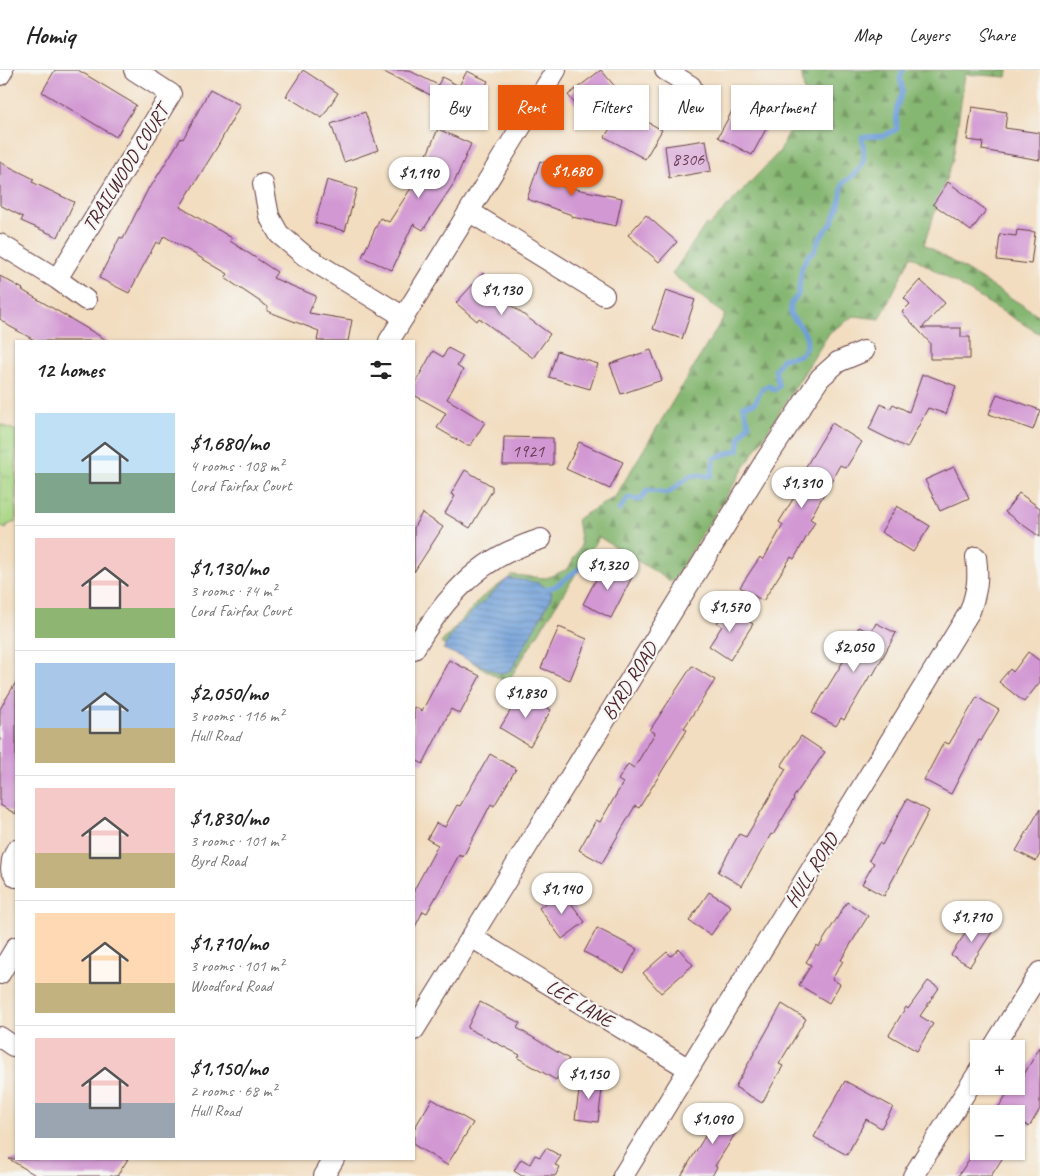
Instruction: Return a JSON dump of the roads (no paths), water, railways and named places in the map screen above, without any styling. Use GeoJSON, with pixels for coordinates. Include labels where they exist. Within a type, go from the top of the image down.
{"type":"FeatureCollection","features":[{"type":"Feature","properties":{"kind":"street"},"geometry":{"type":"LineString","coordinates":[[0,75],[3,70]]}},
{"type":"Feature","properties":{"kind":"street","name":"TRAILWOOD COURT"},"geometry":{"type":"LineString","coordinates":[[57,279],[171,94],[134,70]]}},
{"type":"Feature","properties":{"kind":"street"},"geometry":{"type":"LineString","coordinates":[[390,340],[556,70]]}},
{"type":"Feature","properties":{"kind":"street"},"geometry":{"type":"LineString","coordinates":[[665,70],[688,85]]}},
{"type":"Feature","properties":{"kind":"street"},"geometry":{"type":"LineString","coordinates":[[263,184],[269,216],[279,234],[305,256],[404,317]]}},
{"type":"Feature","properties":{"kind":"street"},"geometry":{"type":"LineString","coordinates":[[470,212],[604,296]]}},
{"type":"Feature","properties":{"kind":"street"},"geometry":{"type":"LineString","coordinates":[[0,244],[57,279],[86,300]]}},
{"type":"Feature","properties":{"kind":"street","name":"BYRD ROAD"},"geometry":{"type":"LineString","coordinates":[[415,1028],[765,461],[820,378],[838,362],[864,351]]}},
{"type":"Feature","properties":{"kind":"street"},"geometry":{"type":"LineString","coordinates":[[415,647],[443,605],[466,581],[513,549],[541,540]]}},
{"type":"Feature","properties":{"kind":"street","name":"HULL ROAD"},"geometry":{"type":"LineString","coordinates":[[623,1176],[970,611],[976,593],[978,574],[976,557]]}},
{"type":"Feature","properties":{"kind":"street"},"geometry":{"type":"LineString","coordinates":[[15,852],[11,869],[15,875]]}},
{"type":"Feature","properties":{"kind":"street","name":"LEE LANE"},"geometry":{"type":"LineString","coordinates":[[471,937],[688,1069]]}},
{"type":"Feature","properties":{"kind":"street"},"geometry":{"type":"LineString","coordinates":[[0,974],[10,949]]}},
{"type":"Feature","properties":{"kind":"street"},"geometry":{"type":"LineString","coordinates":[[998,1040],[1040,972]]}},
{"type":"Feature","properties":{"kind":"street"},"geometry":{"type":"LineString","coordinates":[[913,1176],[970,1085]]}},
{"type":"Feature","properties":{"kind":"street"},"geometry":{"type":"LineString","coordinates":[[324,1176],[333,1160]]}},
{"type":"Feature","properties":{"kind":"water"},"geometry":{"type":"Polygon","coordinates":[[[508,578],[539,583],[552,592],[550,600],[511,670],[499,673],[443,649],[456,628],[508,578]]]}},
{"type":"Feature","properties":{"kind":"waterway"},"geometry":{"type":"LineString","coordinates":[[619,510],[628,498],[640,500],[647,490],[668,493],[691,475],[711,476],[714,458],[738,450],[740,437],[749,424],[743,406],[755,403],[762,389],[769,385],[774,390],[779,386],[775,370],[782,359],[801,355],[805,349],[807,343],[805,333],[790,314],[791,303],[798,295],[802,267],[808,256],[815,250],[819,239],[832,223],[839,206],[843,183],[860,169],[864,159],[862,137],[883,136],[897,129],[896,110],[903,90],[900,79],[903,70]]}},
{"type":"Feature","properties":{"kind":"waterway"},"geometry":{"type":"LineString","coordinates":[[543,590],[556,586],[598,554]]}}]}
